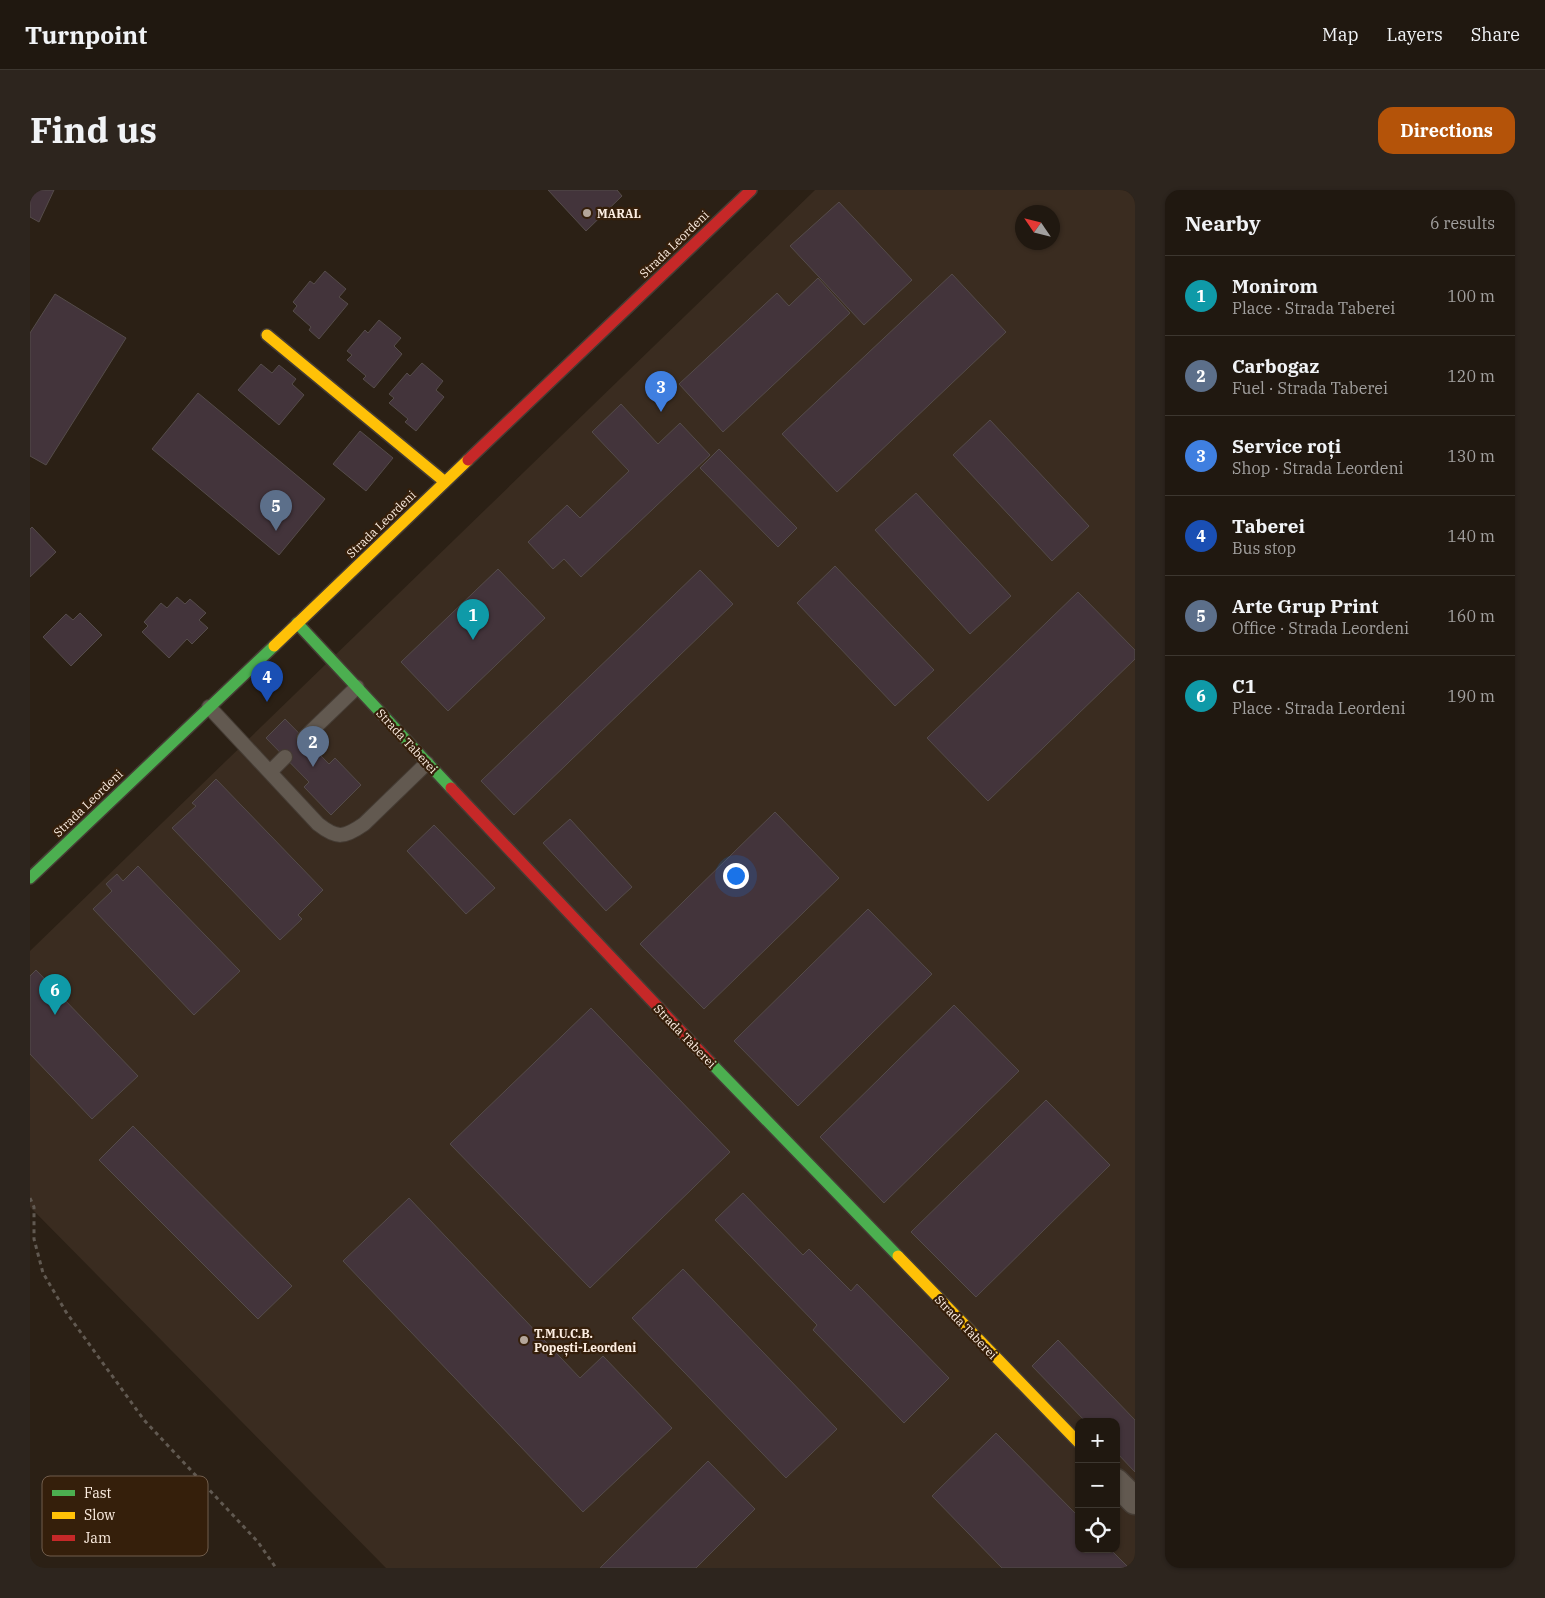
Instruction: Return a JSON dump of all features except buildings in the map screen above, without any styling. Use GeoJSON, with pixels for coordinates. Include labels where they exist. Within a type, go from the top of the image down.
{"type":"FeatureCollection","features":[{"type":"Feature","properties":{"kind":"street","name":"Strada Leordeni"},"geometry":{"type":"LineString","coordinates":[[30,878],[751,190]]}},
{"type":"Feature","properties":{"kind":"street"},"geometry":{"type":"LineString","coordinates":[[267,335],[445,482]]}},
{"type":"Feature","properties":{"kind":"street","name":"Strada Taberei"},"geometry":{"type":"LineString","coordinates":[[297,623],[697,1049],[1075,1439]]}},
{"type":"Feature","properties":{"kind":"street"},"geometry":{"type":"LineString","coordinates":[[1120,1486],[1135,1501]]}},
{"type":"Feature","properties":{"kind":"lane"},"geometry":{"type":"LineString","coordinates":[[304,738],[357,687]]}},
{"type":"Feature","properties":{"kind":"lane"},"geometry":{"type":"LineString","coordinates":[[209,707],[318,824],[329,833],[338,836],[352,832],[364,824],[427,763]]}},
{"type":"Feature","properties":{"kind":"lane"},"geometry":{"type":"LineString","coordinates":[[270,772],[285,757]]}},
{"type":"Feature","properties":{"kind":"path"},"geometry":{"type":"LineString","coordinates":[[30,1198],[34,1207],[34,1239],[43,1273],[66,1312],[144,1420],[196,1476]]}},
{"type":"Feature","properties":{"kind":"path"},"geometry":{"type":"LineString","coordinates":[[208,1488],[258,1542],[276,1568]]}},
{"type":"Feature","properties":{"kind":"shaded area"},"geometry":{"type":"Polygon","coordinates":[[[815,190],[1135,190],[1135,1568],[386,1568],[30,1207],[30,951],[815,190]]]}},
{"type":"Feature","properties":{"kind":"traffic: fast"},"geometry":{"type":"LineString","coordinates":[[297,623],[451,788]]}},
{"type":"Feature","properties":{"kind":"traffic: fast"},"geometry":{"type":"LineString","coordinates":[[30,878],[274,646]]}},
{"type":"Feature","properties":{"kind":"traffic: fast"},"geometry":{"type":"LineString","coordinates":[[710,1062],[898,1256]]}},
{"type":"Feature","properties":{"kind":"traffic: slow"},"geometry":{"type":"LineString","coordinates":[[267,335],[445,482]]}},
{"type":"Feature","properties":{"kind":"traffic: slow"},"geometry":{"type":"LineString","coordinates":[[274,646],[468,460]]}},
{"type":"Feature","properties":{"kind":"traffic: slow"},"geometry":{"type":"LineString","coordinates":[[898,1256],[1075,1439]]}},
{"type":"Feature","properties":{"kind":"traffic: jam"},"geometry":{"type":"LineString","coordinates":[[468,460],[751,190]]}},
{"type":"Feature","properties":{"kind":"traffic: jam"},"geometry":{"type":"LineString","coordinates":[[451,788],[710,1062]]}},
{"type":"Feature","properties":{"kind":"place","name":"MARAL"},"geometry":{"type":"Point","coordinates":[587,213]}},
{"type":"Feature","properties":{"kind":"place","name":"Service roți"},"geometry":{"type":"Point","coordinates":[661,412]}},
{"type":"Feature","properties":{"kind":"place","name":"Arte Grup Print"},"geometry":{"type":"Point","coordinates":[276,531]}},
{"type":"Feature","properties":{"kind":"place","name":"Monirom"},"geometry":{"type":"Point","coordinates":[473,640]}},
{"type":"Feature","properties":{"kind":"place","name":"Taberei"},"geometry":{"type":"Point","coordinates":[267,702]}},
{"type":"Feature","properties":{"kind":"place","name":"Carbogaz"},"geometry":{"type":"Point","coordinates":[313,767]}},
{"type":"Feature","properties":{"kind":"place","name":"C1"},"geometry":{"type":"Point","coordinates":[55,1015]}},
{"type":"Feature","properties":{"kind":"place","name":"T.M.U.C.B. Popești-Leordeni"},"geometry":{"type":"Point","coordinates":[524,1340]}}]}
